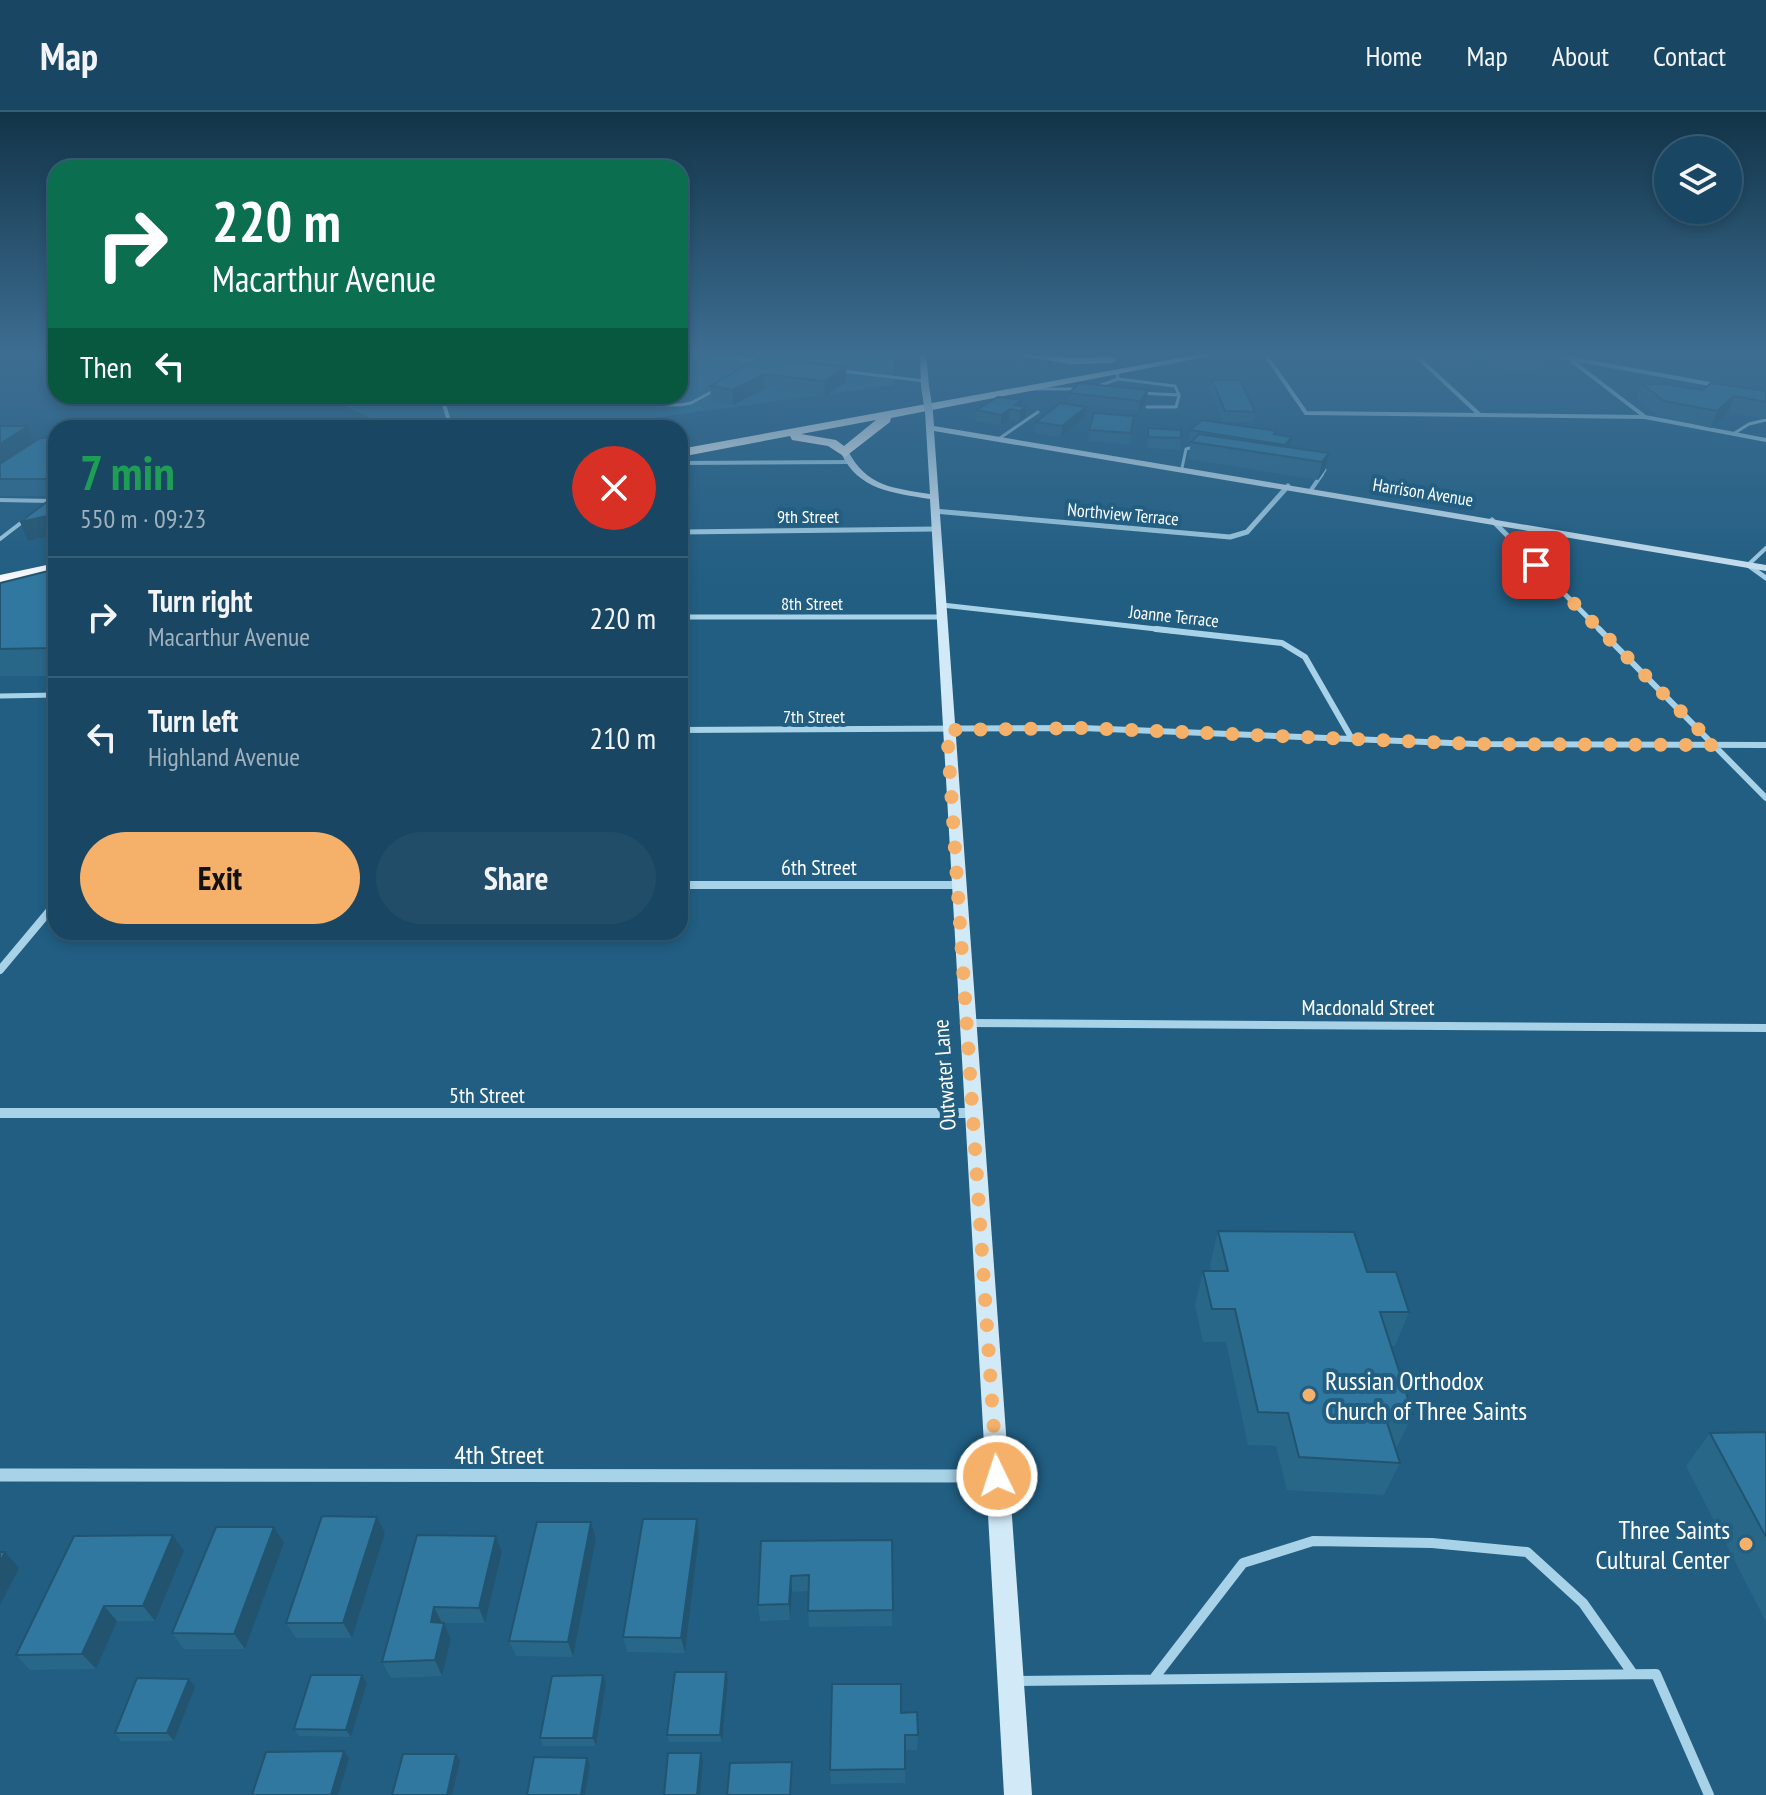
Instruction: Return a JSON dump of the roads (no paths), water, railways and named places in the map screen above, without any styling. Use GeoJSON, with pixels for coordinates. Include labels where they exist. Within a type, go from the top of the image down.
{"type":"FeatureCollection","features":[{"type":"Feature","properties":{"kind":"highway"},"geometry":{"type":"LineString","coordinates":[[688,442],[746,432]]}},
{"type":"Feature","properties":{"kind":"highway"},"geometry":{"type":"LineString","coordinates":[[688,456],[730,443],[791,432]]}},
{"type":"Feature","properties":{"kind":"highway"},"geometry":{"type":"LineString","coordinates":[[730,443],[777,437],[809,438],[832,443],[847,457],[866,432]]}},
{"type":"Feature","properties":{"kind":"highway"},"geometry":{"type":"LineString","coordinates":[[0,580],[48,570]]}},
{"type":"Feature","properties":{"kind":"highway"},"geometry":{"type":"LineString","coordinates":[[0,592],[48,581]]}},
{"type":"Feature","properties":{"kind":"street","name":"Outwater Lane"},"geometry":{"type":"LineString","coordinates":[[931,432],[947,730],[969,1023],[1018,1795]]}},
{"type":"Feature","properties":{"kind":"street","name":"Harrison Avenue"},"geometry":{"type":"LineString","coordinates":[[955,432],[1766,568]]}},
{"type":"Feature","properties":{"kind":"street"},"geometry":{"type":"LineString","coordinates":[[1720,432],[1766,440]]}},
{"type":"Feature","properties":{"kind":"street"},"geometry":{"type":"LineString","coordinates":[[688,458],[847,457],[861,479],[933,497]]}},
{"type":"Feature","properties":{"kind":"street","name":"Northview Terrace"},"geometry":{"type":"LineString","coordinates":[[934,511],[1230,537],[1247,532],[1288,486]]}},
{"type":"Feature","properties":{"kind":"street"},"geometry":{"type":"LineString","coordinates":[[1492,520],[1766,798]]}},
{"type":"Feature","properties":{"kind":"street","name":"9th Street"},"geometry":{"type":"LineString","coordinates":[[688,532],[935,529]]}},
{"type":"Feature","properties":{"kind":"street"},"geometry":{"type":"LineString","coordinates":[[1748,565],[1766,578]]}},
{"type":"Feature","properties":{"kind":"street","name":"8th Street"},"geometry":{"type":"LineString","coordinates":[[688,617],[943,611]]}},
{"type":"Feature","properties":{"kind":"street","name":"Joanne Terrace"},"geometry":{"type":"LineString","coordinates":[[943,611],[1282,643],[1305,657],[1352,739]]}},
{"type":"Feature","properties":{"kind":"street","name":"7th Street"},"geometry":{"type":"LineString","coordinates":[[688,730],[1082,728],[1476,744],[1766,745]]}},
{"type":"Feature","properties":{"kind":"street","name":"6th Street"},"geometry":{"type":"LineString","coordinates":[[688,885],[957,885]]}},
{"type":"Feature","properties":{"kind":"street"},"geometry":{"type":"LineString","coordinates":[[0,970],[48,913]]}},
{"type":"Feature","properties":{"kind":"street","name":"Macdonald Street"},"geometry":{"type":"LineString","coordinates":[[969,1023],[1766,1028]]}},
{"type":"Feature","properties":{"kind":"street","name":"5th Street"},"geometry":{"type":"LineString","coordinates":[[0,1113],[974,1113]]}},
{"type":"Feature","properties":{"kind":"street","name":"4th Street"},"geometry":{"type":"LineString","coordinates":[[0,1475],[997,1476]]}},
{"type":"Feature","properties":{"kind":"lane"},"geometry":{"type":"LineString","coordinates":[[1000,438],[1009,432]]}},
{"type":"Feature","properties":{"kind":"lane"},"geometry":{"type":"LineString","coordinates":[[1733,434],[1737,432]]}},
{"type":"Feature","properties":{"kind":"lane"},"geometry":{"type":"LineString","coordinates":[[1182,468],[1186,449],[1197,446],[1210,448]]}},
{"type":"Feature","properties":{"kind":"lane"},"geometry":{"type":"LineString","coordinates":[[1311,490],[1325,470],[1323,466]]}},
{"type":"Feature","properties":{"kind":"lane"},"geometry":{"type":"LineString","coordinates":[[0,500],[48,500]]}},
{"type":"Feature","properties":{"kind":"lane"},"geometry":{"type":"LineString","coordinates":[[42,507],[48,503]]}},
{"type":"Feature","properties":{"kind":"lane"},"geometry":{"type":"LineString","coordinates":[[0,539],[32,515]]}},
{"type":"Feature","properties":{"kind":"lane"},"geometry":{"type":"LineString","coordinates":[[1748,565],[1758,552],[1766,548]]}},
{"type":"Feature","properties":{"kind":"lane"},"geometry":{"type":"LineString","coordinates":[[0,696],[48,695]]}},
{"type":"Feature","properties":{"kind":"lane"},"geometry":{"type":"LineString","coordinates":[[1155,1677],[1243,1563],[1313,1541],[1432,1543],[1527,1552],[1583,1603],[1633,1674]]}},
{"type":"Feature","properties":{"kind":"lane"},"geometry":{"type":"LineString","coordinates":[[1011,1681],[1155,1677],[1656,1674],[1709,1795]]}},
{"type":"Feature","properties":{"kind":"place","name":"Russian Orthodox Church of Three Saints"},"geometry":{"type":"Point","coordinates":[1309,1395]}},
{"type":"Feature","properties":{"kind":"place","name":"Three Saints Cultural Center"},"geometry":{"type":"Point","coordinates":[1746,1544]}}]}
